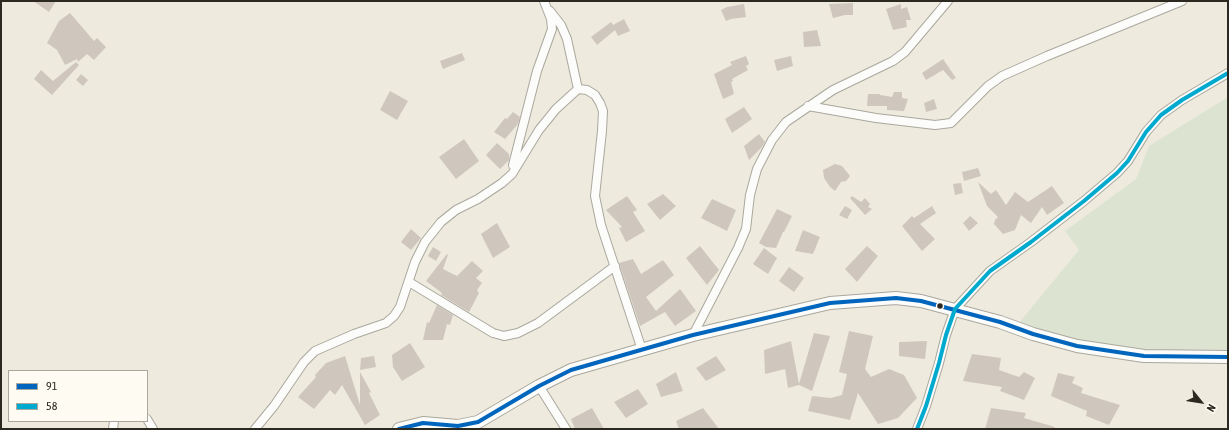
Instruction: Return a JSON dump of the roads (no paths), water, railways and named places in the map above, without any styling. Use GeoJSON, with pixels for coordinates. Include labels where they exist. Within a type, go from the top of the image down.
{"type":"FeatureCollection","features":[{"type":"Feature","properties":{"kind":"main road"},"geometry":{"type":"LineString","coordinates":[[399,429],[423,423],[458,426],[478,422],[539,386],[571,370],[693,335],[830,303],[896,298],[921,301],[954,309],[1077,346],[1144,356],[1228,357]]}},
{"type":"Feature","properties":{"kind":"street"},"geometry":{"type":"LineString","coordinates":[[693,335],[738,248],[746,229],[750,195],[760,163],[772,140],[786,122],[808,106],[833,90],[893,61],[905,52],[948,1]]}},
{"type":"Feature","properties":{"kind":"street"},"geometry":{"type":"LineString","coordinates":[[808,106],[876,118],[935,125],[951,123],[988,86],[1002,76],[1182,1]]}},
{"type":"Feature","properties":{"kind":"street"},"geometry":{"type":"LineString","coordinates":[[545,4],[561,26],[567,39],[578,89]]}},
{"type":"Feature","properties":{"kind":"street"},"geometry":{"type":"LineString","coordinates":[[512,174],[537,71],[552,29],[551,19],[545,4]]}},
{"type":"Feature","properties":{"kind":"street"},"geometry":{"type":"LineString","coordinates":[[917,429],[940,363],[946,335],[954,309],[990,271],[1031,242],[1117,173],[1128,161],[1146,132],[1161,115],[1182,100],[1228,73]]}},
{"type":"Feature","properties":{"kind":"street"},"geometry":{"type":"LineString","coordinates":[[255,429],[274,406],[304,362],[315,351],[354,334],[386,323],[394,316],[400,307],[415,262],[425,242],[441,222],[456,210],[478,199],[502,183],[512,174],[539,130],[551,114],[578,89],[587,90],[595,95],[603,111],[595,196],[601,225],[642,350]]}},
{"type":"Feature","properties":{"kind":"street"},"geometry":{"type":"LineString","coordinates":[[408,282],[493,333],[504,336],[518,333],[538,323],[615,266]]}},
{"type":"Feature","properties":{"kind":"street"},"geometry":{"type":"LineString","coordinates":[[539,386],[566,429]]}}]}
